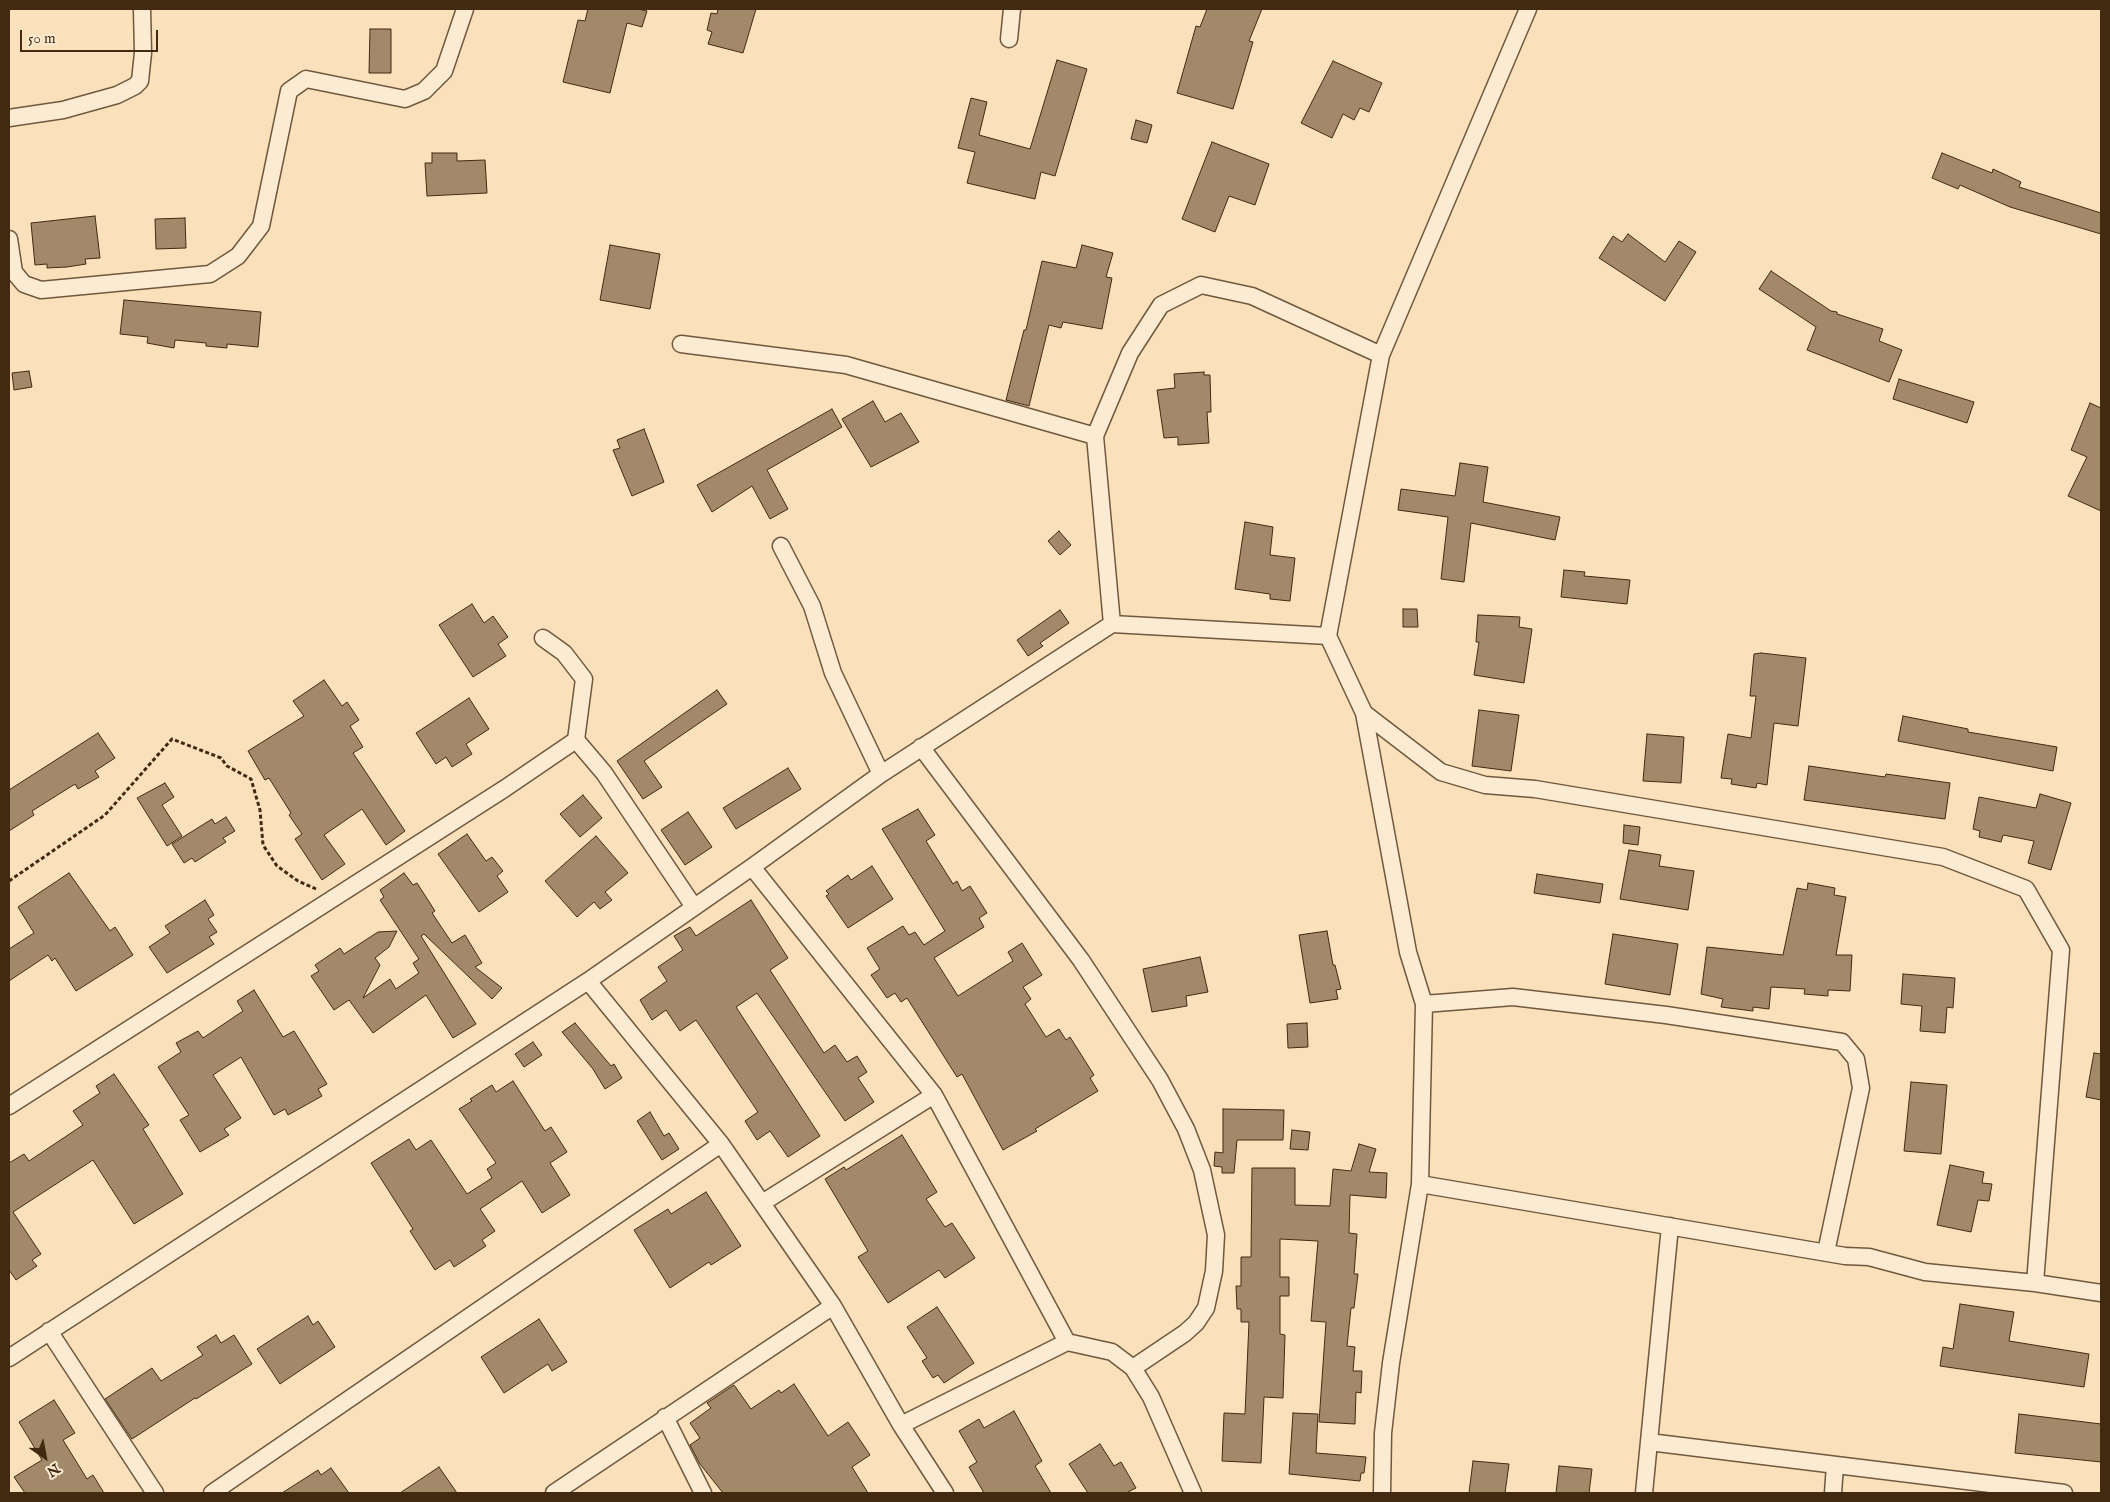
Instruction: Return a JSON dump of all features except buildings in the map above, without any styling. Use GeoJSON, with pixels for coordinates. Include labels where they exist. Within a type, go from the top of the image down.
{"type":"FeatureCollection","features":[{"type":"Feature","properties":{"kind":"street"},"geometry":{"type":"LineString","coordinates":[[9,118],[63,110],[117,95],[135,86],[140,81],[143,53],[142,9]]}},
{"type":"Feature","properties":{"kind":"street"},"geometry":{"type":"LineString","coordinates":[[9,239],[14,272],[24,284],[41,290],[210,274],[238,256],[261,226],[289,91],[306,79],[405,99],[424,90],[444,71],[465,9]]}},
{"type":"Feature","properties":{"kind":"street"},"geometry":{"type":"LineString","coordinates":[[1009,39],[1012,9]]}},
{"type":"Feature","properties":{"kind":"street"},"geometry":{"type":"LineString","coordinates":[[1382,1493],[1383,1433],[1390,1364],[1420,1184],[1424,1004],[1408,952],[1364,713],[1328,636],[1381,356],[1528,9]]}},
{"type":"Feature","properties":{"kind":"street"},"geometry":{"type":"LineString","coordinates":[[1112,624],[1095,436],[1130,353],[1161,305],[1201,285],[1252,296],[1381,356]]}},
{"type":"Feature","properties":{"kind":"street"},"geometry":{"type":"LineString","coordinates":[[681,344],[846,365],[1095,436]]}},
{"type":"Feature","properties":{"kind":"street"},"geometry":{"type":"LineString","coordinates":[[781,546],[812,606],[833,672],[881,774]]}},
{"type":"Feature","properties":{"kind":"street"},"geometry":{"type":"LineString","coordinates":[[11,1351],[50,1331],[588,982],[881,774],[1112,624],[1328,636]]}},
{"type":"Feature","properties":{"kind":"street"},"geometry":{"type":"LineString","coordinates":[[543,638],[564,653],[584,679],[576,740],[604,773],[694,907]]}},
{"type":"Feature","properties":{"kind":"street"},"geometry":{"type":"LineString","coordinates":[[1364,713],[1441,772],[1485,786],[1535,789],[1943,856],[2026,889],[2061,950],[2034,1283]]}},
{"type":"Feature","properties":{"kind":"street"},"geometry":{"type":"LineString","coordinates":[[9,1106],[504,789],[576,740]]}},
{"type":"Feature","properties":{"kind":"street"},"geometry":{"type":"LineString","coordinates":[[922,747],[1081,960],[1160,1080],[1186,1129],[1202,1170],[1216,1235],[1214,1271],[1206,1308],[1196,1323],[1185,1333],[1133,1368]]}},
{"type":"Feature","properties":{"kind":"street"},"geometry":{"type":"LineString","coordinates":[[752,867],[934,1095],[1067,1342]]}},
{"type":"Feature","properties":{"kind":"street"},"geometry":{"type":"LineString","coordinates":[[588,982],[721,1144],[833,1306],[901,1424],[945,1493]]}},
{"type":"Feature","properties":{"kind":"street"},"geometry":{"type":"LineString","coordinates":[[1424,1004],[1513,998],[1666,1015],[1842,1042],[1856,1059],[1860,1088],[1826,1252]]}},
{"type":"Feature","properties":{"kind":"street"},"geometry":{"type":"LineString","coordinates":[[762,1203],[934,1095]]}},
{"type":"Feature","properties":{"kind":"street"},"geometry":{"type":"LineString","coordinates":[[212,1493],[721,1144]]}},
{"type":"Feature","properties":{"kind":"street"},"geometry":{"type":"LineString","coordinates":[[1420,1184],[1845,1256],[1869,1257],[1926,1272],[2034,1283],[2101,1293]]}},
{"type":"Feature","properties":{"kind":"street"},"geometry":{"type":"LineString","coordinates":[[1644,1493],[1670,1226]]}},
{"type":"Feature","properties":{"kind":"street"},"geometry":{"type":"LineString","coordinates":[[554,1493],[833,1306]]}},
{"type":"Feature","properties":{"kind":"street"},"geometry":{"type":"LineString","coordinates":[[50,1331],[155,1493]]}},
{"type":"Feature","properties":{"kind":"street"},"geometry":{"type":"LineString","coordinates":[[901,1424],[1067,1342],[1112,1352],[1133,1368],[1151,1397],[1193,1493]]}},
{"type":"Feature","properties":{"kind":"street"},"geometry":{"type":"LineString","coordinates":[[665,1417],[703,1493]]}},
{"type":"Feature","properties":{"kind":"street"},"geometry":{"type":"LineString","coordinates":[[1649,1442],[2055,1493]]}},
{"type":"Feature","properties":{"kind":"street"},"geometry":{"type":"LineString","coordinates":[[1833,1493],[1836,1465]]}},
{"type":"Feature","properties":{"kind":"path"},"geometry":{"type":"LineString","coordinates":[[9,881],[105,815],[172,739],[221,758],[227,766],[251,779],[260,810],[263,845],[277,866],[298,881],[335,898]]}}]}
